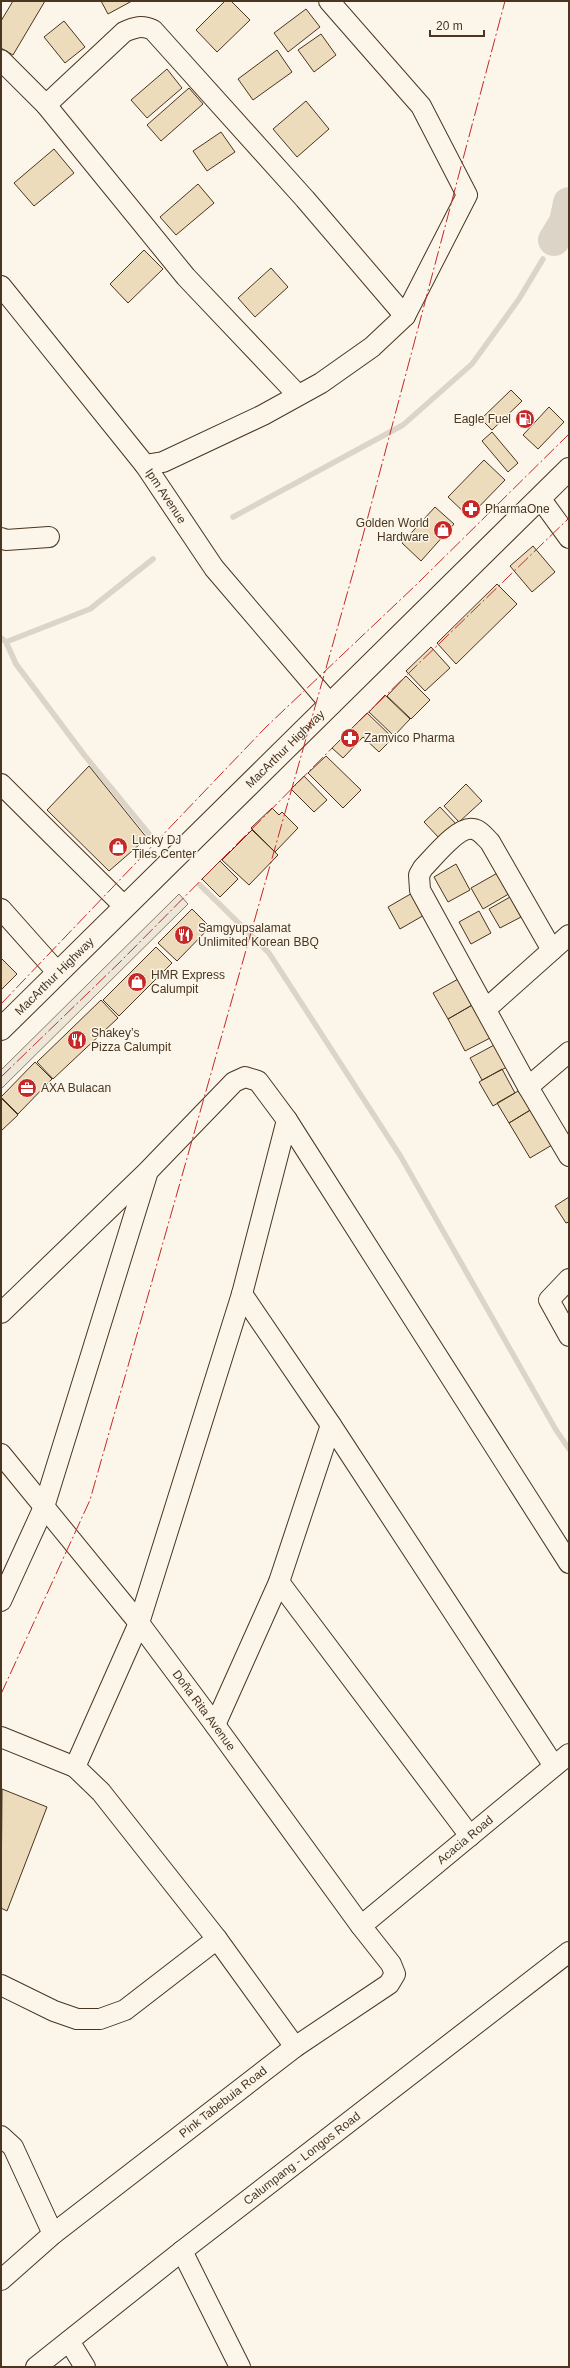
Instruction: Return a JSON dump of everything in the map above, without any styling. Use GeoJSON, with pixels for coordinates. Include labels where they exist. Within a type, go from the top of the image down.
{"type":"FeatureCollection","features":[{"type":"Feature","properties":{"kind":"highway","name":"MacArthur Highway"},"geometry":{"type":"LineString","coordinates":[[1,1029],[331,706],[569,469]]}},
{"type":"Feature","properties":{"kind":"street"},"geometry":{"type":"LineString","coordinates":[[145,465],[163,462],[263,415],[297,394],[321,383],[372,348],[405,316],[467,194],[421,106],[329,1]]}},
{"type":"Feature","properties":{"kind":"street"},"geometry":{"type":"LineString","coordinates":[[46,105],[124,32],[134,27],[146,27],[153,30],[305,199],[405,316]]}},
{"type":"Feature","properties":{"kind":"street"},"geometry":{"type":"LineString","coordinates":[[2,62],[46,105],[186,277],[297,394]]}},
{"type":"Feature","properties":{"kind":"street","name":"Ipm Avenue"},"geometry":{"type":"LineString","coordinates":[[1,286],[145,465],[214,568],[331,706]]}},
{"type":"Feature","properties":{"kind":"street"},"geometry":{"type":"LineString","coordinates":[[540,498],[569,538]]}},
{"type":"Feature","properties":{"kind":"street"},"geometry":{"type":"LineString","coordinates":[[1,538],[6,540],[49,537]]}},
{"type":"Feature","properties":{"kind":"street"},"geometry":{"type":"LineString","coordinates":[[1,784],[125,907]]}},
{"type":"Feature","properties":{"kind":"street"},"geometry":{"type":"LineString","coordinates":[[552,950],[490,842],[483,834],[473,828],[463,830],[454,836],[423,868],[418,883],[420,890],[528,1087],[569,1156]]}},
{"type":"Feature","properties":{"kind":"street"},"geometry":{"type":"LineString","coordinates":[[1,909],[58,973]]}},
{"type":"Feature","properties":{"kind":"street"},"geometry":{"type":"LineString","coordinates":[[486,1009],[569,935]]}},
{"type":"Feature","properties":{"kind":"street"},"geometry":{"type":"LineString","coordinates":[[528,1087],[569,1052]]}},
{"type":"Feature","properties":{"kind":"street"},"geometry":{"type":"LineString","coordinates":[[1,1313],[148,1171],[234,1082],[246,1077],[258,1081],[286,1120],[569,1563]]}},
{"type":"Feature","properties":{"kind":"street"},"geometry":{"type":"LineString","coordinates":[[75,1767],[139,1623],[242,1294],[286,1120]]}},
{"type":"Feature","properties":{"kind":"street"},"geometry":{"type":"LineString","coordinates":[[1,1601],[44,1507],[148,1171]]}},
{"type":"Feature","properties":{"kind":"street"},"geometry":{"type":"LineString","coordinates":[[569,1279],[548,1300],[569,1336]]}},
{"type":"Feature","properties":{"kind":"street"},"geometry":{"type":"LineString","coordinates":[[242,1294],[561,1760]]}},
{"type":"Feature","properties":{"kind":"street"},"geometry":{"type":"LineString","coordinates":[[216,1724],[279,1582],[331,1425]]}},
{"type":"Feature","properties":{"kind":"street","name":"Doña Rita Avenue"},"geometry":{"type":"LineString","coordinates":[[1,1454],[139,1623],[216,1724],[361,1926],[391,1964],[394,1974]]}},
{"type":"Feature","properties":{"kind":"street"},"geometry":{"type":"LineString","coordinates":[[279,1582],[470,1836]]}},
{"type":"Feature","properties":{"kind":"street"},"geometry":{"type":"LineString","coordinates":[[1,1737],[75,1767],[101,1792],[217,1939],[295,2047]]}},
{"type":"Feature","properties":{"kind":"street","name":"Acacia Road"},"geometry":{"type":"LineString","coordinates":[[361,1926],[561,1760]]}},
{"type":"Feature","properties":{"kind":"street"},"geometry":{"type":"LineString","coordinates":[[1,1985],[54,2011],[77,2019],[100,2020],[125,2010],[217,1939]]}},
{"type":"Feature","properties":{"kind":"street","name":"Calumpang - Longos Road"},"geometry":{"type":"LineString","coordinates":[[36,2367],[182,2251],[567,1959]]}},
{"type":"Feature","properties":{"kind":"street","name":"Pink Tabebuia Road"},"geometry":{"type":"LineString","coordinates":[[1,2280],[53,2234],[295,2047],[389,1984],[394,1974]]}},
{"type":"Feature","properties":{"kind":"street"},"geometry":{"type":"LineString","coordinates":[[1,2136],[13,2147],[53,2234]]}},
{"type":"Feature","properties":{"kind":"street"},"geometry":{"type":"LineString","coordinates":[[182,2251],[240,2367]]}},
{"type":"Feature","properties":{"kind":"street"},"geometry":{"type":"LineString","coordinates":[[69,2340],[84,2367]]}},
{"type":"Feature","properties":{"kind":"shaded area"},"geometry":{"type":"Polygon","coordinates":[[[179,894],[188,904],[1,1089],[1,1070],[179,894]]]}},
{"type":"Feature","properties":{"kind":"building"},"geometry":{"type":"Polygon","coordinates":[[[13,1],[45,1],[13,55],[1,48],[1,21],[13,1]]]}},
{"type":"Feature","properties":{"kind":"building"},"geometry":{"type":"Polygon","coordinates":[[[101,1],[132,1],[108,14],[101,1]]]}},
{"type":"Feature","properties":{"kind":"building"},"geometry":{"type":"Polygon","coordinates":[[[225,1],[231,1],[250,20],[217,52],[196,30],[225,1]]]}},
{"type":"Feature","properties":{"kind":"building"},"geometry":{"type":"Polygon","coordinates":[[[306,9],[320,27],[288,52],[274,33],[306,9]]]}},
{"type":"Feature","properties":{"kind":"building"},"geometry":{"type":"Polygon","coordinates":[[[64,21],[85,47],[65,63],[44,37],[64,21]]]}},
{"type":"Feature","properties":{"kind":"building"},"geometry":{"type":"Polygon","coordinates":[[[321,34],[336,55],[314,72],[298,50],[321,34]]]}},
{"type":"Feature","properties":{"kind":"building"},"geometry":{"type":"Polygon","coordinates":[[[277,50],[292,72],[253,100],[238,79],[277,50]]]}},
{"type":"Feature","properties":{"kind":"building"},"geometry":{"type":"Polygon","coordinates":[[[167,69],[182,88],[147,118],[131,100],[167,69]]]}},
{"type":"Feature","properties":{"kind":"building"},"geometry":{"type":"Polygon","coordinates":[[[189,88],[203,104],[161,141],[147,125],[189,88]]]}},
{"type":"Feature","properties":{"kind":"building"},"geometry":{"type":"Polygon","coordinates":[[[306,101],[329,129],[297,157],[273,129],[306,101]]]}},
{"type":"Feature","properties":{"kind":"building"},"geometry":{"type":"Polygon","coordinates":[[[221,132],[235,152],[207,171],[193,151],[221,132]]]}},
{"type":"Feature","properties":{"kind":"building"},"geometry":{"type":"Polygon","coordinates":[[[54,149],[74,173],[34,206],[14,183],[54,149]]]}},
{"type":"Feature","properties":{"kind":"building"},"geometry":{"type":"Polygon","coordinates":[[[198,184],[214,203],[176,235],[160,217],[198,184]]]}},
{"type":"Feature","properties":{"kind":"building"},"geometry":{"type":"Polygon","coordinates":[[[144,250],[163,269],[128,303],[110,284],[144,250]]]}},
{"type":"Feature","properties":{"kind":"building"},"geometry":{"type":"Polygon","coordinates":[[[271,268],[288,287],[255,317],[238,298],[271,268]]]}},
{"type":"Feature","properties":{"kind":"building"},"geometry":{"type":"Polygon","coordinates":[[[511,390],[522,401],[492,430],[481,419],[511,390]]]}},
{"type":"Feature","properties":{"kind":"building"},"geometry":{"type":"Polygon","coordinates":[[[549,407],[564,422],[538,449],[523,435],[549,407]]]}},
{"type":"Feature","properties":{"kind":"building"},"geometry":{"type":"Polygon","coordinates":[[[492,432],[518,463],[508,472],[482,441],[492,432]]]}},
{"type":"Feature","properties":{"kind":"building"},"geometry":{"type":"Polygon","coordinates":[[[484,460],[505,480],[469,517],[448,497],[484,460]]]}},
{"type":"Feature","properties":{"kind":"building"},"geometry":{"type":"Polygon","coordinates":[[[435,507],[454,524],[421,561],[402,543],[435,507]]]}},
{"type":"Feature","properties":{"kind":"building"},"geometry":{"type":"Polygon","coordinates":[[[533,546],[555,572],[532,592],[510,566],[533,546]]]}},
{"type":"Feature","properties":{"kind":"building"},"geometry":{"type":"Polygon","coordinates":[[[497,584],[517,604],[456,664],[437,643],[497,584]]]}},
{"type":"Feature","properties":{"kind":"building"},"geometry":{"type":"Polygon","coordinates":[[[431,647],[450,668],[425,691],[406,671],[431,647]]]}},
{"type":"Feature","properties":{"kind":"building"},"geometry":{"type":"Polygon","coordinates":[[[406,676],[430,700],[411,719],[387,696],[406,676]]]}},
{"type":"Feature","properties":{"kind":"building"},"geometry":{"type":"Polygon","coordinates":[[[385,695],[410,719],[394,736],[369,712],[385,695]]]}},
{"type":"Feature","properties":{"kind":"building"},"geometry":{"type":"Polygon","coordinates":[[[367,713],[393,738],[379,752],[363,737],[343,758],[332,748],[367,713]]]}},
{"type":"Feature","properties":{"kind":"building"},"geometry":{"type":"Polygon","coordinates":[[[326,756],[361,790],[343,808],[308,773],[326,756]]]}},
{"type":"Feature","properties":{"kind":"building"},"geometry":{"type":"Polygon","coordinates":[[[89,766],[147,838],[109,871],[47,810],[89,766]]]}},
{"type":"Feature","properties":{"kind":"building"},"geometry":{"type":"Polygon","coordinates":[[[304,776],[327,800],[314,812],[291,789],[304,776]]]}},
{"type":"Feature","properties":{"kind":"building"},"geometry":{"type":"Polygon","coordinates":[[[466,784],[482,801],[459,822],[444,806],[466,784]]]}},
{"type":"Feature","properties":{"kind":"building"},"geometry":{"type":"Polygon","coordinates":[[[440,807],[457,825],[441,840],[424,822],[440,807]]]}},
{"type":"Feature","properties":{"kind":"building"},"geometry":{"type":"Polygon","coordinates":[[[272,808],[279,815],[282,812],[298,828],[275,852],[251,828],[272,808]]]}},
{"type":"Feature","properties":{"kind":"building"},"geometry":{"type":"Polygon","coordinates":[[[252,830],[278,855],[249,885],[222,860],[252,830]]]}},
{"type":"Feature","properties":{"kind":"building"},"geometry":{"type":"Polygon","coordinates":[[[220,861],[238,879],[220,897],[202,879],[220,861]]]}},
{"type":"Feature","properties":{"kind":"building"},"geometry":{"type":"Polygon","coordinates":[[[456,864],[470,890],[448,902],[434,877],[456,864]]]}},
{"type":"Feature","properties":{"kind":"building"},"geometry":{"type":"Polygon","coordinates":[[[501,871],[512,892],[483,909],[471,888],[501,871]]]}},
{"type":"Feature","properties":{"kind":"building"},"geometry":{"type":"Polygon","coordinates":[[[414,892],[426,914],[400,929],[388,907],[414,892]]]}},
{"type":"Feature","properties":{"kind":"building"},"geometry":{"type":"Polygon","coordinates":[[[510,897],[521,917],[500,928],[489,909],[510,897]]]}},
{"type":"Feature","properties":{"kind":"building","name":"Samgyupsalamat Unlimited Korean BBQ"},"geometry":{"type":"Polygon","coordinates":[[[192,909],[210,927],[177,961],[158,943],[192,909]]]}},
{"type":"Feature","properties":{"kind":"building"},"geometry":{"type":"Polygon","coordinates":[[[479,911],[491,933],[471,944],[459,922],[479,911]]]}},
{"type":"Feature","properties":{"kind":"building","name":"HMR Express Calumpit"},"geometry":{"type":"Polygon","coordinates":[[[156,947],[172,963],[119,1016],[103,1000],[156,947]]]}},
{"type":"Feature","properties":{"kind":"building"},"geometry":{"type":"Polygon","coordinates":[[[1,958],[17,974],[1,990],[1,958]]]}},
{"type":"Feature","properties":{"kind":"building"},"geometry":{"type":"Polygon","coordinates":[[[460,978],[474,1004],[448,1019],[433,993],[460,978]]]}},
{"type":"Feature","properties":{"kind":"building","name":"Shakey’s Pizza Calumpit"},"geometry":{"type":"Polygon","coordinates":[[[101,1000],[118,1018],[53,1079],[37,1062],[101,1000]]]}},
{"type":"Feature","properties":{"kind":"building"},"geometry":{"type":"Polygon","coordinates":[[[474,1004],[492,1037],[465,1051],[448,1019],[474,1004]]]}},
{"type":"Feature","properties":{"kind":"building"},"geometry":{"type":"Polygon","coordinates":[[[496,1044],[509,1066],[482,1080],[470,1058],[496,1044]]]}},
{"type":"Feature","properties":{"kind":"building","name":"AXA Bulacan"},"geometry":{"type":"Polygon","coordinates":[[[35,1062],[52,1079],[18,1114],[1,1097],[35,1062]]]}},
{"type":"Feature","properties":{"kind":"building"},"geometry":{"type":"Polygon","coordinates":[[[502,1069],[515,1093],[493,1106],[479,1082],[502,1069]]]}},
{"type":"Feature","properties":{"kind":"building"},"geometry":{"type":"Polygon","coordinates":[[[520,1090],[532,1109],[509,1123],[497,1103],[520,1090]]]}},
{"type":"Feature","properties":{"kind":"building"},"geometry":{"type":"Polygon","coordinates":[[[1,1098],[18,1115],[1,1131],[1,1098]]]}},
{"type":"Feature","properties":{"kind":"building"},"geometry":{"type":"Polygon","coordinates":[[[532,1109],[552,1145],[530,1158],[509,1123],[532,1109]]]}},
{"type":"Feature","properties":{"kind":"building"},"geometry":{"type":"Polygon","coordinates":[[[569,1197],[569,1222],[566,1223],[555,1206],[569,1197]]]}},
{"type":"Feature","properties":{"kind":"building"},"geometry":{"type":"Polygon","coordinates":[[[2,1789],[47,1807],[7,1911],[1,1908],[2,1789]]]}},
{"type":"Feature","properties":{"kind":"waterway"},"geometry":{"type":"LineString","coordinates":[[554,240],[565,222],[569,203]]}},
{"type":"Feature","properties":{"kind":"waterway"},"geometry":{"type":"LineString","coordinates":[[233,517],[403,425],[472,364],[519,299],[543,259]]}},
{"type":"Feature","properties":{"kind":"waterway"},"geometry":{"type":"LineString","coordinates":[[6,642],[90,609],[153,559]]}},
{"type":"Feature","properties":{"kind":"waterway"},"geometry":{"type":"LineString","coordinates":[[1,638],[6,642],[16,664],[85,756],[154,840]]}},
{"type":"Feature","properties":{"kind":"waterway"},"geometry":{"type":"LineString","coordinates":[[200,885],[269,953],[401,1157],[556,1430],[569,1449]]}},
{"type":"Feature","properties":{"kind":"power"},"geometry":{"type":"LineString","coordinates":[[1,1694],[90,1500],[353,573],[505,1]]}},
{"type":"Feature","properties":{"kind":"power"},"geometry":{"type":"LineString","coordinates":[[1,1004],[266,727],[416,585],[569,434]]}},
{"type":"Feature","properties":{"kind":"power"},"geometry":{"type":"LineString","coordinates":[[1,1077],[120,962],[348,732],[569,518]]}},
{"type":"Feature","properties":{"kind":"place","name":"Eagle Fuel"},"geometry":{"type":"Point","coordinates":[525,419]}},
{"type":"Feature","properties":{"kind":"place","name":"PharmaOne"},"geometry":{"type":"Point","coordinates":[471,509]}},
{"type":"Feature","properties":{"kind":"place","name":"Golden World Hardware"},"geometry":{"type":"Point","coordinates":[443,530]}},
{"type":"Feature","properties":{"kind":"place","name":"Zamvico Pharma"},"geometry":{"type":"Point","coordinates":[350,738]}},
{"type":"Feature","properties":{"kind":"place","name":"Lucky DJ Tiles Center"},"geometry":{"type":"Point","coordinates":[118,847]}},
{"type":"Feature","properties":{"kind":"place","name":"Samgyupsalamat Unlimited Korean BBQ"},"geometry":{"type":"Point","coordinates":[184,935]}},
{"type":"Feature","properties":{"kind":"place","name":"HMR Express Calumpit"},"geometry":{"type":"Point","coordinates":[137,982]}},
{"type":"Feature","properties":{"kind":"place","name":"Shakey’s Pizza Calumpit"},"geometry":{"type":"Point","coordinates":[77,1040]}},
{"type":"Feature","properties":{"kind":"place","name":"AXA Bulacan"},"geometry":{"type":"Point","coordinates":[27,1088]}}]}
